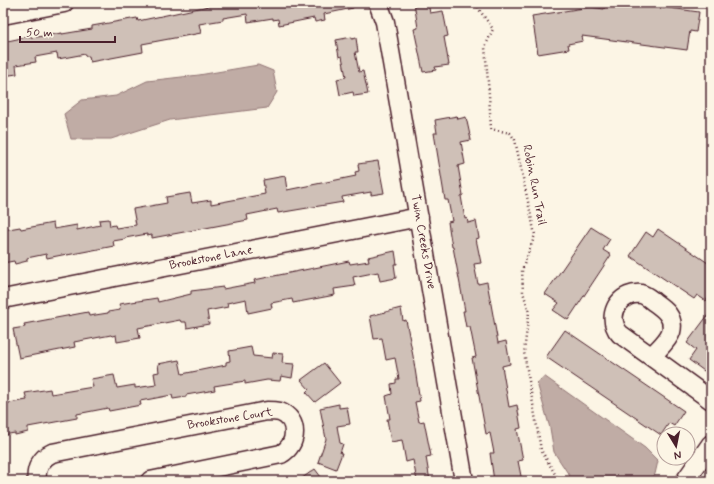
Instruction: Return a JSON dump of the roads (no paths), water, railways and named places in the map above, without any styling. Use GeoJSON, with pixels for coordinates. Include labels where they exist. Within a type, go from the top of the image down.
{"type":"FeatureCollection","features":[{"type":"Feature","properties":{"kind":"street"},"geometry":{"type":"LineString","coordinates":[[3,15],[64,3]]}},
{"type":"Feature","properties":{"kind":"street","name":"Twin Creeks Drive"},"geometry":{"type":"LineString","coordinates":[[378,3],[385,22],[464,481]]}},
{"type":"Feature","properties":{"kind":"street","name":"Brookstone Lane"},"geometry":{"type":"LineString","coordinates":[[3,299],[419,217]]}},
{"type":"Feature","properties":{"kind":"street"},"geometry":{"type":"LineString","coordinates":[[652,356],[668,338],[671,321],[666,311],[647,297],[634,294],[620,301],[614,310],[614,326],[620,334],[711,400]]}},
{"type":"Feature","properties":{"kind":"street","name":"Brookstone Court"},"geometry":{"type":"LineString","coordinates":[[34,480],[38,466],[42,459],[52,453],[267,411],[279,412],[289,418],[292,423],[294,435],[293,440],[290,447],[281,454],[150,481]]}},
{"type":"Feature","properties":{"kind":"street"},"geometry":{"type":"LineString","coordinates":[[685,481],[711,444]]}}]}
